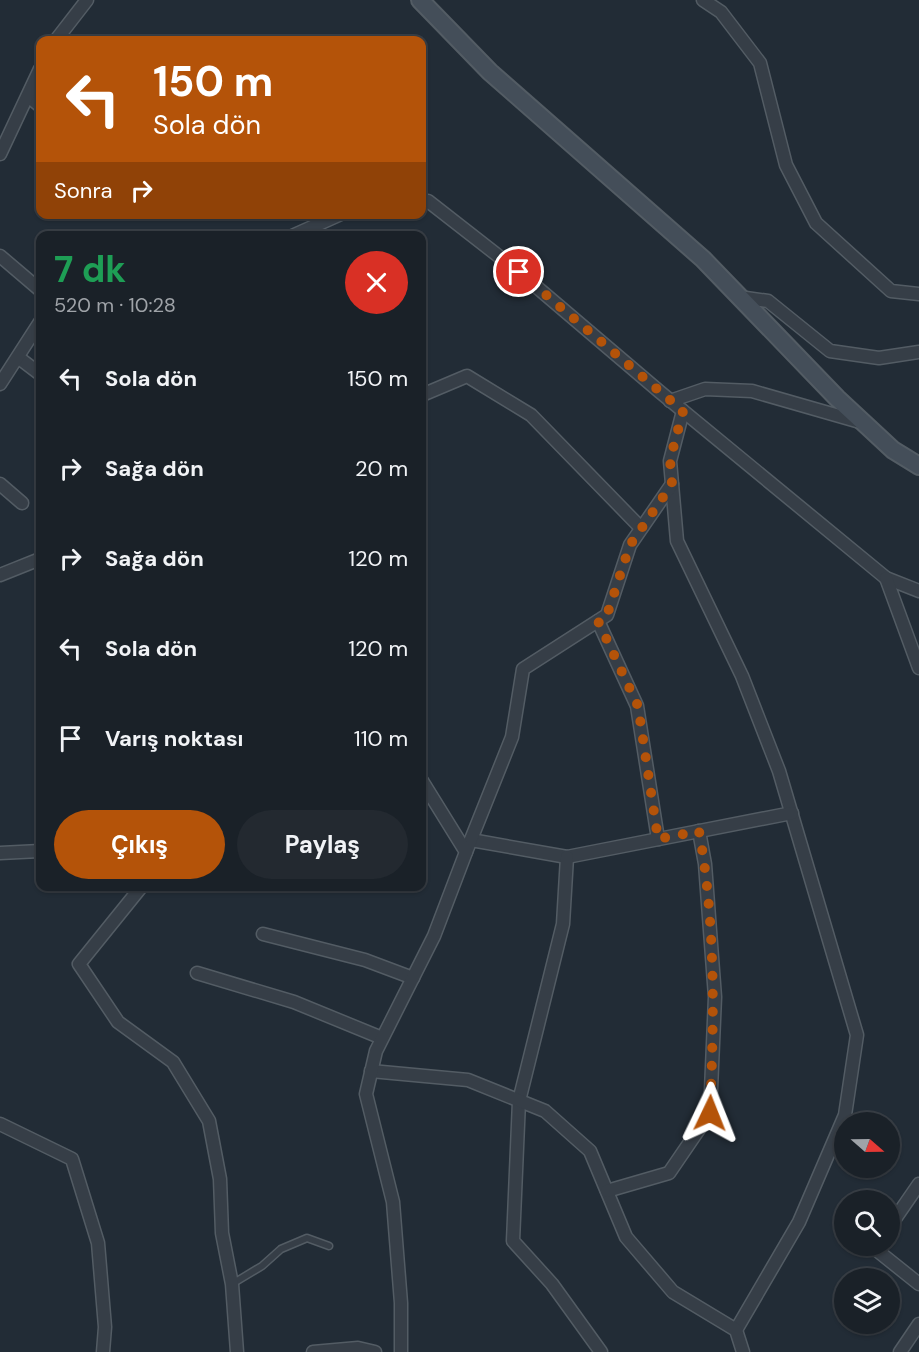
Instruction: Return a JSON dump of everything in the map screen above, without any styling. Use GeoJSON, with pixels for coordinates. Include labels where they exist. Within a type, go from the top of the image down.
{"type":"FeatureCollection","features":[{"type":"Feature","properties":{"kind":"street"},"geometry":{"type":"LineString","coordinates":[[59,36],[87,0]]}},
{"type":"Feature","properties":{"kind":"street"},"geometry":{"type":"LineString","coordinates":[[420,0],[490,72],[703,259],[864,423],[893,450],[919,466]]}},
{"type":"Feature","properties":{"kind":"street"},"geometry":{"type":"LineString","coordinates":[[703,0],[721,12],[760,63],[786,165],[816,223],[854,260],[891,291],[919,294]]}},
{"type":"Feature","properties":{"kind":"street"},"geometry":{"type":"LineString","coordinates":[[0,154],[36,78]]}},
{"type":"Feature","properties":{"kind":"street"},"geometry":{"type":"LineString","coordinates":[[28,96],[36,102]]}},
{"type":"Feature","properties":{"kind":"street"},"geometry":{"type":"LineString","coordinates":[[426,201],[519,272],[886,578],[919,591]]}},
{"type":"Feature","properties":{"kind":"street"},"geometry":{"type":"LineString","coordinates":[[303,231],[330,219]]}},
{"type":"Feature","properties":{"kind":"street"},"geometry":{"type":"LineString","coordinates":[[0,256],[36,287]]}},
{"type":"Feature","properties":{"kind":"street"},"geometry":{"type":"LineString","coordinates":[[739,297],[768,301],[830,351],[879,358],[919,352]]}},
{"type":"Feature","properties":{"kind":"street"},"geometry":{"type":"LineString","coordinates":[[0,384],[36,329]]}},
{"type":"Feature","properties":{"kind":"street"},"geometry":{"type":"LineString","coordinates":[[19,358],[36,371]]}},
{"type":"Feature","properties":{"kind":"street"},"geometry":{"type":"LineString","coordinates":[[426,393],[467,376],[522,409],[531,415],[641,528]]}},
{"type":"Feature","properties":{"kind":"street"},"geometry":{"type":"LineString","coordinates":[[670,400],[705,389],[752,391],[864,423]]}},
{"type":"Feature","properties":{"kind":"street"},"geometry":{"type":"LineString","coordinates":[[683,411],[670,460],[677,541],[742,676],[779,771],[857,1035],[845,1115],[800,1222],[736,1330]]}},
{"type":"Feature","properties":{"kind":"street"},"geometry":{"type":"LineString","coordinates":[[0,484],[22,503]]}},
{"type":"Feature","properties":{"kind":"street"},"geometry":{"type":"LineString","coordinates":[[401,1352],[401,1303],[393,1202],[366,1094],[376,1051],[434,936],[512,737],[522,669],[607,615],[630,545],[672,484]]}},
{"type":"Feature","properties":{"kind":"street"},"geometry":{"type":"LineString","coordinates":[[0,574],[36,560]]}},
{"type":"Feature","properties":{"kind":"street"},"geometry":{"type":"LineString","coordinates":[[886,578],[919,668]]}},
{"type":"Feature","properties":{"kind":"street"},"geometry":{"type":"LineString","coordinates":[[598,621],[638,706],[658,839]]}},
{"type":"Feature","properties":{"kind":"street"},"geometry":{"type":"LineString","coordinates":[[426,787],[468,846],[567,856],[792,813]]}},
{"type":"Feature","properties":{"kind":"street"},"geometry":{"type":"LineString","coordinates":[[607,1191],[669,1173],[710,1113],[715,998],[705,864],[699,831]]}},
{"type":"Feature","properties":{"kind":"street"},"geometry":{"type":"LineString","coordinates":[[0,853],[36,851]]}},
{"type":"Feature","properties":{"kind":"street"},"geometry":{"type":"LineString","coordinates":[[567,856],[563,924],[519,1101],[513,1241],[552,1284],[601,1352]]}},
{"type":"Feature","properties":{"kind":"street"},"geometry":{"type":"LineString","coordinates":[[138,891],[79,964],[118,1022],[173,1062],[209,1121],[220,1179],[222,1233],[232,1284],[237,1352]]}},
{"type":"Feature","properties":{"kind":"street"},"geometry":{"type":"LineString","coordinates":[[263,934],[365,960],[413,978]]}},
{"type":"Feature","properties":{"kind":"street"},"geometry":{"type":"LineString","coordinates":[[197,973],[294,1002],[382,1038]]}},
{"type":"Feature","properties":{"kind":"street"},"geometry":{"type":"LineString","coordinates":[[372,1071],[468,1080],[545,1111],[590,1151],[626,1237],[673,1292],[736,1330],[743,1352]]}},
{"type":"Feature","properties":{"kind":"street"},"geometry":{"type":"LineString","coordinates":[[0,1124],[72,1159],[98,1243],[105,1328],[103,1352]]}},
{"type":"Feature","properties":{"kind":"street"},"geometry":{"type":"LineString","coordinates":[[900,1212],[919,1184]]}},
{"type":"Feature","properties":{"kind":"street"},"geometry":{"type":"LineString","coordinates":[[884,1256],[919,1284]]}},
{"type":"Feature","properties":{"kind":"street"},"geometry":{"type":"LineString","coordinates":[[900,1352],[919,1324]]}},
{"type":"Feature","properties":{"kind":"street"},"geometry":{"type":"LineString","coordinates":[[313,1352],[358,1348],[375,1352]]}},
{"type":"Feature","properties":{"kind":"lane"},"geometry":{"type":"LineString","coordinates":[[232,1284],[262,1266],[281,1249],[307,1238],[329,1246]]}},
{"type":"Feature","properties":{"kind":"route"},"geometry":{"type":"LineString","coordinates":[[519,272],[683,411],[670,460],[672,484],[630,545],[607,615],[598,621],[638,706],[658,839],[699,831],[705,864],[715,998],[710,1113]]}}]}
